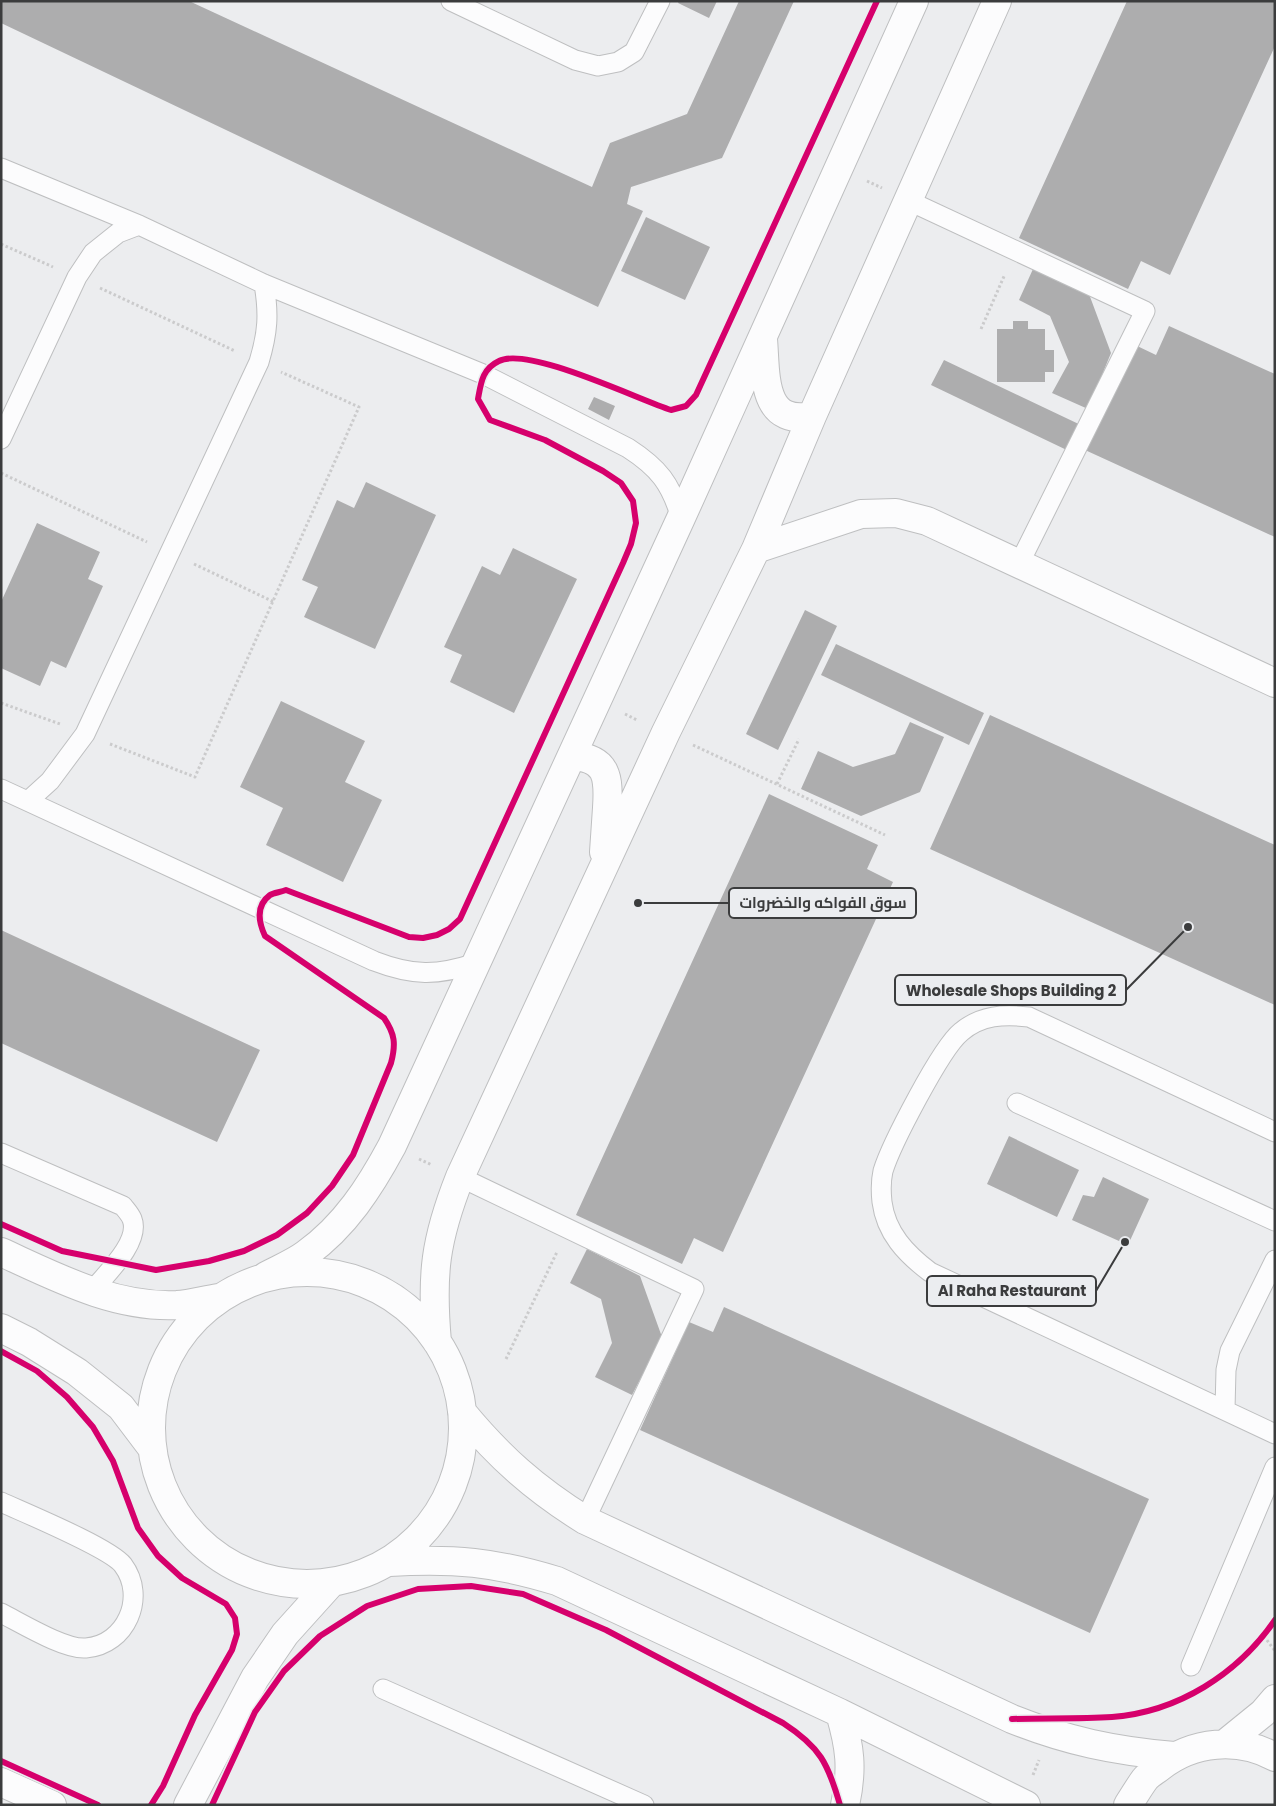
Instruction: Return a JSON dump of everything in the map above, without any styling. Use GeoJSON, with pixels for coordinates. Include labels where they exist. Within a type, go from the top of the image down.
{"type":"FeatureCollection","features":[{"type":"Feature","properties":{"kind":"street"},"geometry":{"type":"LineString","coordinates":[[1,1252],[92,1291],[134,1302],[176,1305],[218,1298],[266,1276],[306,1254],[341,1223],[370,1187],[392,1146],[572,756],[914,1]]}},
{"type":"Feature","properties":{"kind":"street"},"geometry":{"type":"LineString","coordinates":[[437,1342],[433,1300],[435,1259],[444,1219],[460,1177],[666,732],[756,549],[812,416],[997,1]]}},
{"type":"Feature","properties":{"kind":"street"},"geometry":{"type":"LineString","coordinates":[[762,337],[767,385],[776,409],[787,416],[799,418],[812,416]]}},
{"type":"Feature","properties":{"kind":"street"},"geometry":{"type":"LineString","coordinates":[[756,549],[861,514],[896,513],[928,521],[1275,684]]}},
{"type":"Feature","properties":{"kind":"street"},"geometry":{"type":"LineString","coordinates":[[572,756],[584,756],[596,762],[605,772],[608,784],[602,868]]}},
{"type":"Feature","properties":{"kind":"street"},"geometry":{"type":"LineString","coordinates":[[218,1298],[187,1327],[164,1364],[152,1405],[152,1448],[166,1496],[194,1537],[234,1567],[281,1583],[331,1583],[361,1575],[389,1562],[422,1533],[447,1497],[460,1456],[462,1412],[454,1375],[437,1342],[404,1306],[362,1281],[314,1271],[266,1276]]}},
{"type":"Feature","properties":{"kind":"street"},"geometry":{"type":"LineString","coordinates":[[1,1328],[29,1342],[84,1378],[121,1407],[152,1448]]}},
{"type":"Feature","properties":{"kind":"street"},"geometry":{"type":"LineString","coordinates":[[462,1412],[488,1444],[518,1473],[550,1498],[585,1520],[1012,1719],[1050,1734],[1091,1745],[1132,1753],[1174,1756]]}},
{"type":"Feature","properties":{"kind":"street"},"geometry":{"type":"LineString","coordinates":[[389,1562],[432,1559],[474,1561],[516,1568],[557,1581],[840,1713],[1026,1805]]}},
{"type":"Feature","properties":{"kind":"street"},"geometry":{"type":"LineString","coordinates":[[188,1805],[256,1678],[285,1634],[331,1583]]}},
{"type":"Feature","properties":{"kind":"street"},"geometry":{"type":"LineString","coordinates":[[1226,1744],[1263,1713],[1275,1699]]}},
{"type":"Feature","properties":{"kind":"street"},"geometry":{"type":"LineString","coordinates":[[840,1713],[850,1745],[851,1780],[845,1805]]}},
{"type":"Feature","properties":{"kind":"street"},"geometry":{"type":"LineString","coordinates":[[1128,1805],[1146,1778],[1174,1756],[1199,1746],[1226,1744],[1261,1750],[1275,1758]]}},
{"type":"Feature","properties":{"kind":"street"},"geometry":{"type":"LineString","coordinates":[[1,1782],[52,1805]]}},
{"type":"Feature","properties":{"kind":"street"},"geometry":{"type":"LineString","coordinates":[[1,1786],[14,1805]]}},
{"type":"Feature","properties":{"kind":"lane"},"geometry":{"type":"LineString","coordinates":[[451,1],[575,60],[598,66],[618,62],[634,52],[660,1]]}},
{"type":"Feature","properties":{"kind":"lane"},"geometry":{"type":"LineString","coordinates":[[1,168],[139,225],[264,284],[483,374],[628,448],[648,460],[663,476],[674,496],[681,518]]}},
{"type":"Feature","properties":{"kind":"lane"},"geometry":{"type":"LineString","coordinates":[[907,200],[1145,311],[1019,564]]}},
{"type":"Feature","properties":{"kind":"lane"},"geometry":{"type":"LineString","coordinates":[[1,439],[77,277],[93,252],[118,233],[139,225]]}},
{"type":"Feature","properties":{"kind":"lane"},"geometry":{"type":"LineString","coordinates":[[28,801],[50,781],[85,734],[259,362],[267,337],[268,310],[264,284]]}},
{"type":"Feature","properties":{"kind":"lane"},"geometry":{"type":"LineString","coordinates":[[1,789],[398,971],[425,974],[451,972],[476,963]]}},
{"type":"Feature","properties":{"kind":"lane"},"geometry":{"type":"LineString","coordinates":[[1273,1432],[930,1272],[906,1254],[890,1230],[882,1202],[883,1173],[892,1146],[945,1051],[960,1032],[981,1020],[1005,1014],[1029,1016],[1275,1132]]}},
{"type":"Feature","properties":{"kind":"lane"},"geometry":{"type":"LineString","coordinates":[[1017,1103],[1275,1221]]}},
{"type":"Feature","properties":{"kind":"lane"},"geometry":{"type":"LineString","coordinates":[[1,1153],[123,1206],[132,1220],[132,1238],[124,1252],[92,1291]]}},
{"type":"Feature","properties":{"kind":"lane"},"geometry":{"type":"LineString","coordinates":[[460,1177],[694,1289],[585,1520]]}},
{"type":"Feature","properties":{"kind":"lane"},"geometry":{"type":"LineString","coordinates":[[1225,1409],[1226,1370],[1230,1351],[1275,1260]]}},
{"type":"Feature","properties":{"kind":"lane"},"geometry":{"type":"LineString","coordinates":[[1191,1666],[1275,1467]]}},
{"type":"Feature","properties":{"kind":"lane"},"geometry":{"type":"LineString","coordinates":[[1,1502],[100,1548],[123,1564],[134,1590],[130,1618],[112,1640],[85,1648],[58,1641],[1,1614]]}},
{"type":"Feature","properties":{"kind":"lane"},"geometry":{"type":"LineString","coordinates":[[383,1689],[644,1805]]}},
{"type":"Feature","properties":{"kind":"path"},"geometry":{"type":"LineString","coordinates":[[839,167],[907,200]]}},
{"type":"Feature","properties":{"kind":"path"},"geometry":{"type":"LineString","coordinates":[[981,329],[1016,250]]}},
{"type":"Feature","properties":{"kind":"path"},"geometry":{"type":"LineString","coordinates":[[1,473],[274,602]]}},
{"type":"Feature","properties":{"kind":"path"},"geometry":{"type":"LineString","coordinates":[[596,702],[666,732],[885,835]]}},
{"type":"Feature","properties":{"kind":"path"},"geometry":{"type":"LineString","coordinates":[[777,784],[798,739]]}},
{"type":"Feature","properties":{"kind":"path"},"geometry":{"type":"LineString","coordinates":[[392,1146],[460,1177]]}},
{"type":"Feature","properties":{"kind":"path"},"geometry":{"type":"LineString","coordinates":[[506,1359],[569,1229]]}},
{"type":"Feature","properties":{"kind":"path"},"geometry":{"type":"LineString","coordinates":[[1258,1643],[1269,1628]]}},
{"type":"Feature","properties":{"kind":"path"},"geometry":{"type":"LineString","coordinates":[[1264,1636],[1275,1651]]}},
{"type":"Feature","properties":{"kind":"building"},"geometry":{"type":"Polygon","coordinates":[[[1,1],[189,1],[592,187],[610,143],[687,114],[739,1],[794,1],[722,158],[631,187],[627,204],[643,211],[598,307],[1,23],[1,1]]]}},
{"type":"Feature","properties":{"kind":"building"},"geometry":{"type":"Polygon","coordinates":[[[679,1],[717,1],[709,18],[678,3],[679,1]]]}},
{"type":"Feature","properties":{"kind":"building"},"geometry":{"type":"Polygon","coordinates":[[[1127,1],[1275,1],[1275,46],[1170,275],[1141,261],[1128,289],[1019,238],[1127,1]]]}},
{"type":"Feature","properties":{"kind":"building"},"geometry":{"type":"Polygon","coordinates":[[[646,217],[710,247],[685,300],[621,271],[646,217]]]}},
{"type":"Feature","properties":{"kind":"building"},"geometry":{"type":"Polygon","coordinates":[[[1033,269],[1089,294],[1111,353],[1088,409],[1052,393],[1069,362],[1050,316],[1019,300],[1033,269]]]}},
{"type":"Feature","properties":{"kind":"building"},"geometry":{"type":"Polygon","coordinates":[[[1013,321],[1028,321],[1028,329],[1045,329],[1045,350],[1054,350],[1054,372],[1045,372],[1045,382],[997,382],[997,329],[1013,329],[1013,321]]]}},
{"type":"Feature","properties":{"kind":"building"},"geometry":{"type":"Polygon","coordinates":[[[1169,326],[1275,374],[1275,537],[1085,450],[1133,344],[1156,355],[1169,326]]]}},
{"type":"Feature","properties":{"kind":"building"},"geometry":{"type":"Polygon","coordinates":[[[944,360],[1085,427],[1073,453],[931,385],[944,360]]]}},
{"type":"Feature","properties":{"kind":"building"},"geometry":{"type":"Polygon","coordinates":[[[594,397],[615,406],[609,420],[588,409],[594,397]]]}},
{"type":"Feature","properties":{"kind":"building"},"geometry":{"type":"Polygon","coordinates":[[[366,482],[436,515],[375,649],[304,617],[318,587],[302,580],[337,500],[354,508],[366,482]]]}},
{"type":"Feature","properties":{"kind":"building"},"geometry":{"type":"Polygon","coordinates":[[[37,523],[100,552],[88,579],[103,586],[66,668],[51,661],[40,686],[1,668],[1,602],[37,523]]]}},
{"type":"Feature","properties":{"kind":"building"},"geometry":{"type":"Polygon","coordinates":[[[513,548],[577,579],[514,713],[450,682],[462,655],[444,647],[482,566],[500,575],[513,548]]]}},
{"type":"Feature","properties":{"kind":"building"},"geometry":{"type":"Polygon","coordinates":[[[805,610],[837,626],[778,750],[746,734],[805,610]]]}},
{"type":"Feature","properties":{"kind":"building"},"geometry":{"type":"Polygon","coordinates":[[[836,644],[984,713],[969,745],[821,675],[836,644]]]}},
{"type":"Feature","properties":{"kind":"building"},"geometry":{"type":"Polygon","coordinates":[[[281,701],[365,741],[345,782],[382,800],[343,882],[266,845],[283,808],[240,787],[281,701]]]}},
{"type":"Feature","properties":{"kind":"building"},"geometry":{"type":"Polygon","coordinates":[[[990,715],[1275,845],[1275,1005],[930,849],[990,715]]]}},
{"type":"Feature","properties":{"kind":"building"},"geometry":{"type":"Polygon","coordinates":[[[910,722],[944,737],[920,792],[861,816],[801,789],[818,751],[853,767],[895,754],[910,722]]]}},
{"type":"Feature","properties":{"kind":"building"},"geometry":{"type":"Polygon","coordinates":[[[769,794],[878,845],[867,869],[893,882],[723,1252],[694,1238],[682,1264],[576,1215],[769,794]]]}},
{"type":"Feature","properties":{"kind":"building"},"geometry":{"type":"Polygon","coordinates":[[[1,930],[260,1050],[217,1142],[1,1043],[1,930]]]}},
{"type":"Feature","properties":{"kind":"building"},"geometry":{"type":"Polygon","coordinates":[[[1009,1136],[1079,1170],[1057,1217],[987,1184],[1009,1136]]]}},
{"type":"Feature","properties":{"kind":"building"},"geometry":{"type":"Polygon","coordinates":[[[1103,1177],[1149,1199],[1128,1245],[1072,1220],[1083,1195],[1094,1197],[1103,1177]]]}},
{"type":"Feature","properties":{"kind":"building"},"geometry":{"type":"Polygon","coordinates":[[[587,1249],[640,1276],[662,1337],[632,1395],[595,1377],[612,1343],[601,1299],[570,1283],[587,1249]]]}},
{"type":"Feature","properties":{"kind":"building"},"geometry":{"type":"Polygon","coordinates":[[[724,1307],[1149,1499],[1090,1633],[640,1430],[689,1322],[713,1332],[724,1307]]]}},
{"type":"Feature","properties":{"kind":"cycle path"},"geometry":{"type":"LineString","coordinates":[[1,1224],[62,1251],[156,1270],[209,1261],[244,1251],[277,1235],[307,1213],[332,1186],[353,1155],[391,1063],[394,1050],[392,1034],[384,1018],[265,936],[260,920],[262,904],[270,895],[286,890],[409,937],[423,938],[437,935],[449,929],[460,919],[623,563],[631,544],[636,523],[633,501],[621,483],[603,471],[545,440],[490,420],[478,399],[483,377],[493,364],[513,358],[557,367],[671,410],[686,406],[696,395],[877,1]]}},
{"type":"Feature","properties":{"kind":"cycle path"},"geometry":{"type":"LineString","coordinates":[[1,1351],[37,1371],[67,1397],[93,1427],[113,1461],[138,1528],[158,1556],[182,1578],[226,1604],[235,1618],[237,1634],[232,1650],[195,1715],[163,1786],[151,1805]]}},
{"type":"Feature","properties":{"kind":"cycle path"},"geometry":{"type":"LineString","coordinates":[[212,1805],[255,1712],[284,1671],[320,1636],[367,1606],[418,1589],[471,1586],[523,1594],[606,1630],[783,1723],[806,1740],[821,1757],[831,1778],[840,1805]]}},
{"type":"Feature","properties":{"kind":"cycle path"},"geometry":{"type":"LineString","coordinates":[[1012,1719],[1112,1717],[1136,1714],[1160,1707],[1183,1698],[1225,1673],[1260,1639],[1275,1620]]}},
{"type":"Feature","properties":{"kind":"cycle path"},"geometry":{"type":"LineString","coordinates":[[1,1761],[98,1805]]}},
{"type":"Feature","properties":{"kind":"place","name":"سوق الفواكه والخضروات"},"geometry":{"type":"Point","coordinates":[638,903]}},
{"type":"Feature","properties":{"kind":"place","name":"Wholesale Shops Building 2"},"geometry":{"type":"Point","coordinates":[1188,927]}},
{"type":"Feature","properties":{"kind":"place","name":"Al Raha Restaurant"},"geometry":{"type":"Point","coordinates":[1125,1242]}}]}
